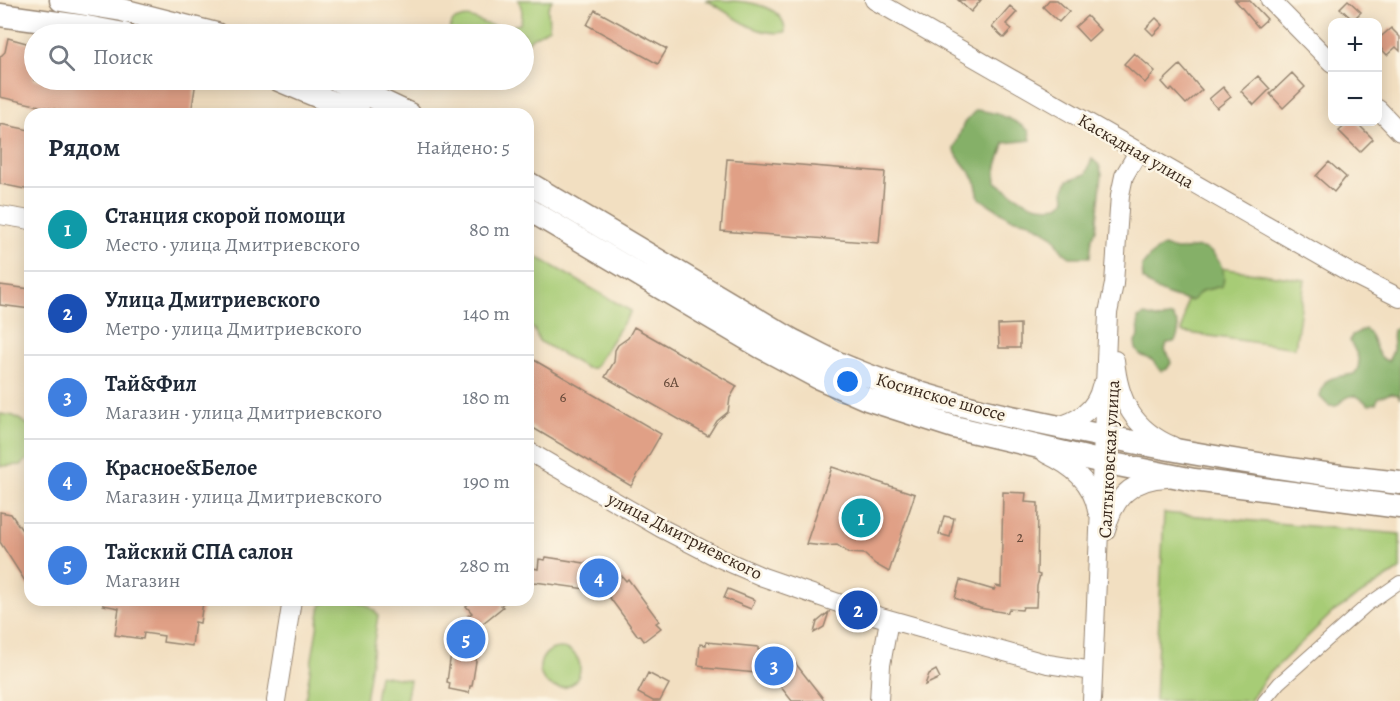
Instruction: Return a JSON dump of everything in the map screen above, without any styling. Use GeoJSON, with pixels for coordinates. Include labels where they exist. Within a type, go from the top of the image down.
{"type":"FeatureCollection","features":[{"type":"Feature","properties":{"kind":"highway"},"geometry":{"type":"LineString","coordinates":[[62,0],[178,24]]}},
{"type":"Feature","properties":{"kind":"highway"},"geometry":{"type":"LineString","coordinates":[[0,15],[65,24]]}},
{"type":"Feature","properties":{"kind":"highway"},"geometry":{"type":"LineString","coordinates":[[303,90],[346,108]]}},
{"type":"Feature","properties":{"kind":"highway"},"geometry":{"type":"LineString","coordinates":[[357,90],[396,108]]}},
{"type":"Feature","properties":{"kind":"highway","name":"Косинское шоссе"},"geometry":{"type":"LineString","coordinates":[[534,187],[790,339],[849,368],[940,398],[1055,427],[1200,455],[1334,476],[1400,483]]}},
{"type":"Feature","properties":{"kind":"highway","name":"Косинское шоссе"},"geometry":{"type":"LineString","coordinates":[[534,213],[761,346],[819,378],[867,399],[954,426],[1025,444],[1194,480],[1400,507]]}},
{"type":"Feature","properties":{"kind":"street","name":"Каскадная улица"},"geometry":{"type":"LineString","coordinates":[[874,0],[1353,275],[1400,298]]}},
{"type":"Feature","properties":{"kind":"street"},"geometry":{"type":"LineString","coordinates":[[1270,0],[1328,59]]}},
{"type":"Feature","properties":{"kind":"street"},"geometry":{"type":"LineString","coordinates":[[1382,114],[1400,132]]}},
{"type":"Feature","properties":{"kind":"street"},"geometry":{"type":"LineString","coordinates":[[1109,135],[1116,155],[1120,195]]}},
{"type":"Feature","properties":{"kind":"street","name":"Салтыковская улица"},"geometry":{"type":"LineString","coordinates":[[1092,701],[1107,462],[1110,352],[1108,313],[1114,284],[1120,195],[1125,176],[1138,152]]}},
{"type":"Feature","properties":{"kind":"street"},"geometry":{"type":"LineString","coordinates":[[1120,195],[1135,176],[1144,171],[1156,169],[1171,171]]}},
{"type":"Feature","properties":{"kind":"street"},"geometry":{"type":"LineString","coordinates":[[0,215],[24,219]]}},
{"type":"Feature","properties":{"kind":"street"},"geometry":{"type":"LineString","coordinates":[[1055,427],[1078,418],[1094,405],[1110,352]]}},
{"type":"Feature","properties":{"kind":"street"},"geometry":{"type":"LineString","coordinates":[[1110,352],[1125,403],[1134,418],[1143,427],[1170,445],[1200,455]]}},
{"type":"Feature","properties":{"kind":"street"},"geometry":{"type":"LineString","coordinates":[[1025,444],[1071,467],[1080,476],[1089,488],[1096,505],[1102,532]]}},
{"type":"Feature","properties":{"kind":"street","name":"улица Дмитриевского"},"geometry":{"type":"LineString","coordinates":[[534,454],[655,524],[734,565],[798,590],[889,620],[1048,664],[1093,671]]}},
{"type":"Feature","properties":{"kind":"street"},"geometry":{"type":"LineString","coordinates":[[1102,532],[1118,501],[1130,487],[1152,478],[1194,480]]}},
{"type":"Feature","properties":{"kind":"street"},"geometry":{"type":"LineString","coordinates":[[1264,701],[1280,683],[1367,605],[1400,582]]}},
{"type":"Feature","properties":{"kind":"street"},"geometry":{"type":"LineString","coordinates":[[276,701],[291,606]]}},
{"type":"Feature","properties":{"kind":"street"},"geometry":{"type":"LineString","coordinates":[[879,701],[881,665],[889,620]]}},
{"type":"Feature","properties":{"kind":"green space"},"geometry":{"type":"Polygon","coordinates":[[[518,0],[552,0],[548,8],[549,28],[534,37],[534,24],[520,24],[521,6],[518,0]]]}},
{"type":"Feature","properties":{"kind":"green space"},"geometry":{"type":"Polygon","coordinates":[[[706,0],[729,0],[767,8],[783,21],[785,32],[774,33],[753,28],[706,0]]]}},
{"type":"Feature","properties":{"kind":"green space"},"geometry":{"type":"Polygon","coordinates":[[[464,17],[488,24],[452,24],[453,21],[464,17]]]}},
{"type":"Feature","properties":{"kind":"green space"},"geometry":{"type":"Polygon","coordinates":[[[976,110],[1004,116],[1029,131],[1031,140],[1004,143],[996,177],[996,182],[1025,201],[1040,206],[1059,206],[1065,199],[1064,189],[1068,180],[1086,174],[1092,159],[1099,165],[1102,174],[1096,230],[1092,238],[1090,257],[1070,257],[1063,252],[1053,236],[1030,222],[1011,218],[979,198],[975,179],[954,149],[964,123],[976,110]]]}},
{"type":"Feature","properties":{"kind":"green space"},"geometry":{"type":"Polygon","coordinates":[[[1163,246],[1175,250],[1202,248],[1212,253],[1220,263],[1224,275],[1222,286],[1202,291],[1191,301],[1153,288],[1143,279],[1142,266],[1163,246]]]}},
{"type":"Feature","properties":{"kind":"green space"},"geometry":{"type":"Polygon","coordinates":[[[534,255],[631,311],[594,368],[586,368],[539,341],[534,329],[534,255]]]}},
{"type":"Feature","properties":{"kind":"green space"},"geometry":{"type":"Polygon","coordinates":[[[1192,264],[1305,280],[1295,348],[1182,332],[1192,264]]]}},
{"type":"Feature","properties":{"kind":"green space"},"geometry":{"type":"Polygon","coordinates":[[[1145,315],[1159,319],[1172,316],[1177,323],[1179,332],[1176,339],[1174,342],[1167,343],[1165,350],[1171,363],[1167,369],[1161,371],[1152,360],[1140,355],[1136,349],[1135,342],[1139,336],[1138,318],[1145,315]]]}},
{"type":"Feature","properties":{"kind":"green space"},"geometry":{"type":"Polygon","coordinates":[[[1400,325],[1400,399],[1398,395],[1392,393],[1379,397],[1376,403],[1369,405],[1356,396],[1352,396],[1336,406],[1329,406],[1320,397],[1324,384],[1331,378],[1354,374],[1357,370],[1359,362],[1350,341],[1352,335],[1365,329],[1372,337],[1379,355],[1388,361],[1393,348],[1393,330],[1400,325]]]}},
{"type":"Feature","properties":{"kind":"green space"},"geometry":{"type":"Polygon","coordinates":[[[0,414],[14,416],[24,422],[24,462],[21,465],[0,466],[0,414]]]}},
{"type":"Feature","properties":{"kind":"green space"},"geometry":{"type":"Polygon","coordinates":[[[1164,513],[1400,534],[1400,569],[1332,613],[1266,677],[1250,701],[1155,701],[1164,513]]]}},
{"type":"Feature","properties":{"kind":"green space"},"geometry":{"type":"Polygon","coordinates":[[[321,606],[368,606],[378,615],[365,701],[305,701],[321,606]]]}},
{"type":"Feature","properties":{"kind":"green space"},"geometry":{"type":"Polygon","coordinates":[[[560,648],[568,649],[574,654],[579,660],[579,676],[574,682],[568,687],[560,688],[552,687],[546,682],[541,676],[540,668],[541,660],[546,654],[552,649],[560,648]]]}},
{"type":"Feature","properties":{"kind":"green space"},"geometry":{"type":"Polygon","coordinates":[[[379,675],[410,680],[406,701],[375,701],[379,675]]]}},
{"type":"Feature","properties":{"kind":"building"},"geometry":{"type":"Polygon","coordinates":[[[958,0],[981,0],[971,12],[958,0]]]}},
{"type":"Feature","properties":{"kind":"building"},"geometry":{"type":"Polygon","coordinates":[[[1049,0],[1057,0],[1069,11],[1059,22],[1043,7],[1049,0]]]}},
{"type":"Feature","properties":{"kind":"building"},"geometry":{"type":"Polygon","coordinates":[[[1235,0],[1249,0],[1267,19],[1258,27],[1235,0]]]}},
{"type":"Feature","properties":{"kind":"building"},"geometry":{"type":"Polygon","coordinates":[[[1348,0],[1361,12],[1355,18],[1351,18],[1340,8],[1348,0]]]}},
{"type":"Feature","properties":{"kind":"building"},"geometry":{"type":"Polygon","coordinates":[[[1010,6],[1017,12],[1006,24],[1012,29],[1004,38],[992,27],[1010,6]]]}},
{"type":"Feature","properties":{"kind":"building"},"geometry":{"type":"Polygon","coordinates":[[[595,10],[667,49],[658,64],[587,25],[595,10]]]}},
{"type":"Feature","properties":{"kind":"building"},"geometry":{"type":"Polygon","coordinates":[[[1087,16],[1100,30],[1088,41],[1075,27],[1087,16]]]}},
{"type":"Feature","properties":{"kind":"building"},"geometry":{"type":"Polygon","coordinates":[[[1156,18],[1163,25],[1153,35],[1146,28],[1156,18]]]}},
{"type":"Feature","properties":{"kind":"building"},"geometry":{"type":"Polygon","coordinates":[[[1391,28],[1400,37],[1400,51],[1396,47],[1387,55],[1382,50],[1382,36],[1391,28]]]}},
{"type":"Feature","properties":{"kind":"building"},"geometry":{"type":"Polygon","coordinates":[[[8,38],[24,42],[24,90],[195,90],[192,108],[49,108],[0,97],[0,57],[5,52],[8,38]]]}},
{"type":"Feature","properties":{"kind":"building"},"geometry":{"type":"Polygon","coordinates":[[[1134,53],[1155,71],[1145,83],[1124,64],[1134,53]]]}},
{"type":"Feature","properties":{"kind":"building"},"geometry":{"type":"Polygon","coordinates":[[[1180,65],[1202,90],[1186,104],[1162,82],[1180,65]]]}},
{"type":"Feature","properties":{"kind":"building"},"geometry":{"type":"Polygon","coordinates":[[[1292,73],[1305,87],[1283,108],[1270,94],[1292,73]]]}},
{"type":"Feature","properties":{"kind":"building"},"geometry":{"type":"Polygon","coordinates":[[[1258,76],[1270,89],[1254,105],[1241,91],[1258,76]]]}},
{"type":"Feature","properties":{"kind":"building"},"geometry":{"type":"Polygon","coordinates":[[[1223,87],[1231,97],[1217,108],[1209,99],[1223,87]]]}},
{"type":"Feature","properties":{"kind":"building"},"geometry":{"type":"Polygon","coordinates":[[[0,124],[24,129],[24,189],[0,184],[0,124]]]}},
{"type":"Feature","properties":{"kind":"building"},"geometry":{"type":"Polygon","coordinates":[[[1345,126],[1360,126],[1373,139],[1360,152],[1339,131],[1345,126]]]}},
{"type":"Feature","properties":{"kind":"building"},"geometry":{"type":"Polygon","coordinates":[[[727,159],[885,172],[879,243],[721,231],[727,159]]]}},
{"type":"Feature","properties":{"kind":"building"},"geometry":{"type":"Polygon","coordinates":[[[1329,162],[1346,177],[1334,192],[1316,176],[1329,162]]]}},
{"type":"Feature","properties":{"kind":"building"},"geometry":{"type":"Polygon","coordinates":[[[0,285],[24,288],[24,308],[0,305],[0,285]]]}},
{"type":"Feature","properties":{"kind":"building"},"geometry":{"type":"Polygon","coordinates":[[[1020,324],[1020,348],[999,348],[998,325],[1020,324]]]}},
{"type":"Feature","properties":{"kind":"building"},"geometry":{"type":"Polygon","coordinates":[[[634,327],[737,386],[730,398],[728,412],[717,421],[708,436],[605,377],[614,362],[615,350],[628,338],[634,327]]]}},
{"type":"Feature","properties":{"kind":"building"},"geometry":{"type":"Polygon","coordinates":[[[534,360],[661,434],[631,486],[534,429],[534,360]]]}},
{"type":"Feature","properties":{"kind":"building"},"geometry":{"type":"Polygon","coordinates":[[[832,467],[915,494],[889,572],[864,554],[849,553],[837,545],[806,544],[832,467]]]}},
{"type":"Feature","properties":{"kind":"building"},"geometry":{"type":"Polygon","coordinates":[[[1003,492],[1026,493],[1025,502],[1038,503],[1037,574],[1040,575],[1036,607],[1023,607],[1022,610],[1009,609],[1007,613],[980,608],[955,598],[960,580],[994,590],[996,586],[1001,587],[1003,492]]]}},
{"type":"Feature","properties":{"kind":"building"},"geometry":{"type":"Polygon","coordinates":[[[0,512],[11,514],[24,533],[24,580],[0,542],[0,512]]]}},
{"type":"Feature","properties":{"kind":"building"},"geometry":{"type":"Polygon","coordinates":[[[944,516],[954,518],[950,537],[939,534],[944,516]]]}},
{"type":"Feature","properties":{"kind":"building"},"geometry":{"type":"Polygon","coordinates":[[[546,557],[597,565],[597,568],[604,569],[603,574],[609,575],[614,582],[622,576],[626,581],[628,579],[659,621],[656,623],[661,628],[644,641],[596,579],[593,590],[534,583],[534,568],[538,569],[539,559],[545,560],[546,557]]]}},
{"type":"Feature","properties":{"kind":"building"},"geometry":{"type":"Polygon","coordinates":[[[728,589],[755,600],[751,609],[724,598],[728,589]]]}},
{"type":"Feature","properties":{"kind":"building"},"geometry":{"type":"Polygon","coordinates":[[[108,606],[202,606],[200,623],[195,622],[192,646],[163,642],[164,636],[144,633],[143,639],[115,635],[119,608],[108,606]]]}},
{"type":"Feature","properties":{"kind":"building"},"geometry":{"type":"Polygon","coordinates":[[[466,606],[503,607],[482,624],[469,693],[449,689],[450,683],[447,682],[454,631],[457,631],[458,623],[465,624],[466,617],[472,613],[466,606]]]}},
{"type":"Feature","properties":{"kind":"building"},"geometry":{"type":"Polygon","coordinates":[[[829,612],[824,627],[814,633],[817,622],[829,612]]]}},
{"type":"Feature","properties":{"kind":"building"},"geometry":{"type":"Polygon","coordinates":[[[706,642],[758,647],[758,650],[765,651],[764,655],[773,656],[778,662],[786,656],[790,661],[792,659],[825,701],[792,701],[769,672],[704,668],[698,665],[700,644],[706,645],[706,642]]]}},
{"type":"Feature","properties":{"kind":"building"},"geometry":{"type":"Polygon","coordinates":[[[936,670],[940,678],[925,685],[929,674],[936,670]]]}},
{"type":"Feature","properties":{"kind":"building"},"geometry":{"type":"Polygon","coordinates":[[[648,673],[669,684],[660,701],[653,701],[638,693],[648,673]]]}},
{"type":"Feature","properties":{"kind":"place","name":"Станция скорой помощи"},"geometry":{"type":"Point","coordinates":[861,518]}},
{"type":"Feature","properties":{"kind":"place","name":"Красное&Белое"},"geometry":{"type":"Point","coordinates":[599,578]}},
{"type":"Feature","properties":{"kind":"place","name":"Улица Дмитриевского"},"geometry":{"type":"Point","coordinates":[858,610]}},
{"type":"Feature","properties":{"kind":"place","name":"Тайский СПА салон"},"geometry":{"type":"Point","coordinates":[466,639]}},
{"type":"Feature","properties":{"kind":"place","name":"Тай&Фил"},"geometry":{"type":"Point","coordinates":[774,666]}}]}
